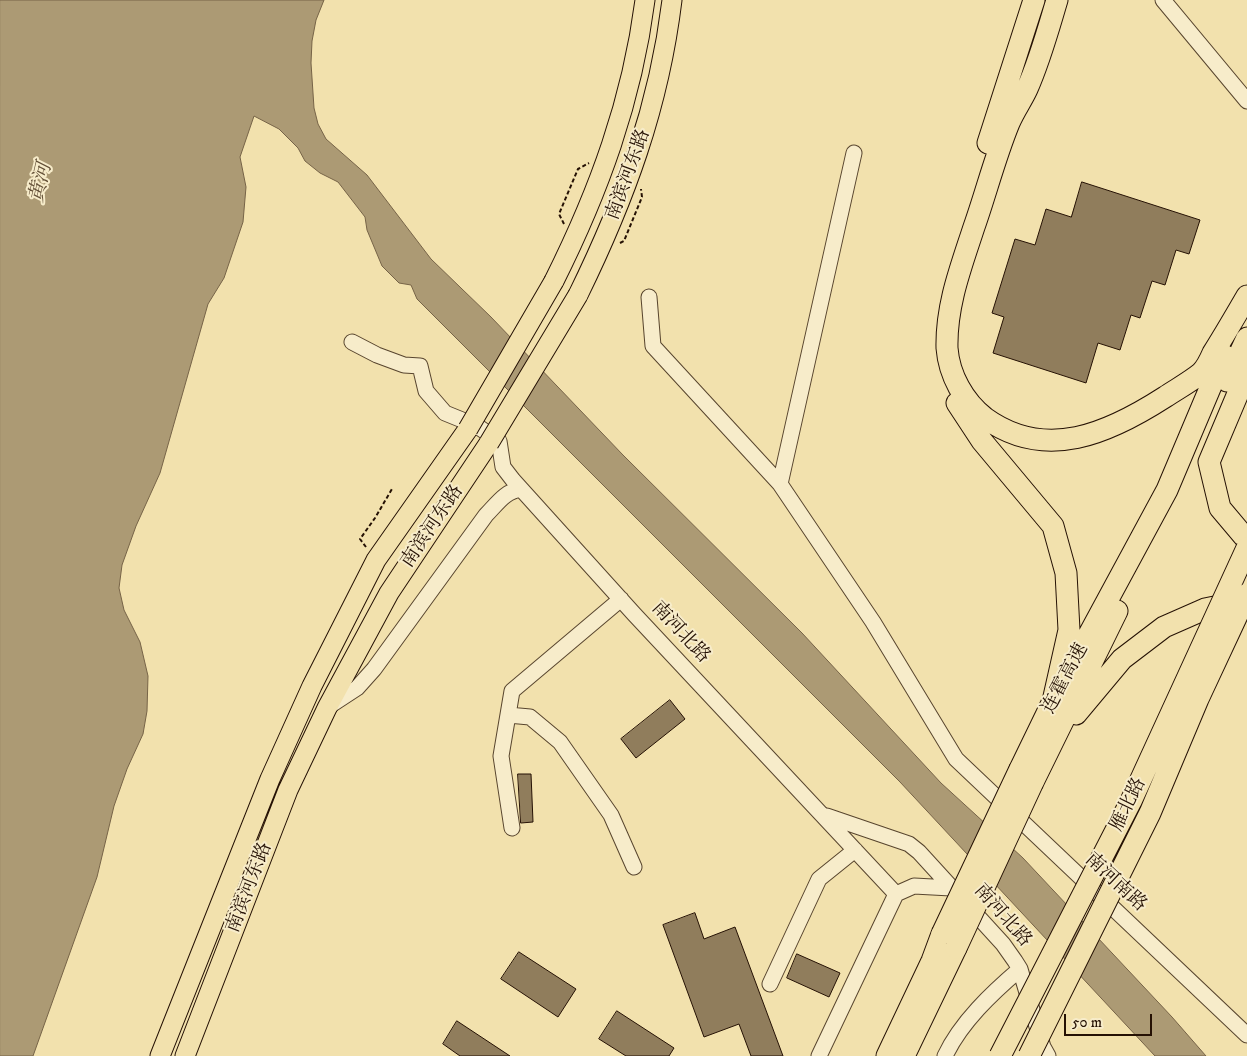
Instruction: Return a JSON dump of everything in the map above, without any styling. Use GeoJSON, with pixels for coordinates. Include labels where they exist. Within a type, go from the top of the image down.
{"type":"FeatureCollection","features":[{"type":"Feature","properties":{"kind":"highway"},"geometry":{"type":"LineString","coordinates":[[1034,0],[945,275],[936,310],[932,336],[942,368],[958,406],[982,441],[1053,526],[1066,572],[1070,630],[1053,702]]}},
{"type":"Feature","properties":{"kind":"highway"},"geometry":{"type":"LineString","coordinates":[[1057,0],[1037,63],[1009,124],[960,266],[951,298],[947,323],[947,351],[953,375],[962,392],[974,410],[997,426],[1023,438],[1054,441],[1084,437],[1113,426],[1147,408],[1203,372],[1247,296]]}},
{"type":"Feature","properties":{"kind":"highway","name":"连霍高速"},"geometry":{"type":"LineString","coordinates":[[887,1056],[949,941],[1027,776],[1053,702],[1167,490],[1247,302]]}},
{"type":"Feature","properties":{"kind":"highway","name":"连霍高速"},"geometry":{"type":"LineString","coordinates":[[1027,776],[1054,739],[1247,338]]}},
{"type":"Feature","properties":{"kind":"highway"},"geometry":{"type":"LineString","coordinates":[[1247,372],[1209,462],[1220,508],[1247,540]]}},
{"type":"Feature","properties":{"kind":"highway","name":"雁北路"},"geometry":{"type":"LineString","coordinates":[[1000,1056],[1131,801],[1247,548]]}},
{"type":"Feature","properties":{"kind":"highway","name":"雁北路"},"geometry":{"type":"LineString","coordinates":[[1029,1056],[1150,813],[1198,699],[1247,594]]}},
{"type":"Feature","properties":{"kind":"highway"},"geometry":{"type":"LineString","coordinates":[[1054,739],[1122,659],[1164,627],[1205,609],[1247,600]]}},
{"type":"Feature","properties":{"kind":"highway","name":"连霍高速"},"geometry":{"type":"LineString","coordinates":[[904,1056],[949,941]]}},
{"type":"Feature","properties":{"kind":"main road","name":"南滨河东路"},"geometry":{"type":"LineString","coordinates":[[160,1056],[270,779],[312,686],[376,560],[468,429],[554,282],[573,245],[598,187],[630,85],[645,0]]}},
{"type":"Feature","properties":{"kind":"main road","name":"南滨河东路"},"geometry":{"type":"LineString","coordinates":[[185,1056],[288,790],[327,708],[389,593],[489,443],[578,295],[609,231],[636,162],[656,91],[664,55],[672,0]]}},
{"type":"Feature","properties":{"kind":"street"},"geometry":{"type":"LineString","coordinates":[[1163,0],[1247,101]]}},
{"type":"Feature","properties":{"kind":"street"},"geometry":{"type":"LineString","coordinates":[[780,484],[854,153]]}},
{"type":"Feature","properties":{"kind":"street","name":"南河南路"},"geometry":{"type":"LineString","coordinates":[[649,297],[653,346],[780,484],[873,622],[956,759],[1247,1035]]}},
{"type":"Feature","properties":{"kind":"street","name":"南河北路"},"geometry":{"type":"LineString","coordinates":[[352,342],[377,355],[404,365],[420,366],[426,391],[445,414],[477,426],[499,441],[503,468],[517,484],[621,599],[896,894],[914,886],[951,888]]}},
{"type":"Feature","properties":{"kind":"street"},"geometry":{"type":"LineString","coordinates":[[327,708],[357,688],[374,669],[486,515],[517,484]]}},
{"type":"Feature","properties":{"kind":"street"},"geometry":{"type":"LineString","coordinates":[[512,828],[501,756],[512,691],[621,599]]}},
{"type":"Feature","properties":{"kind":"street"},"geometry":{"type":"LineString","coordinates":[[508,715],[530,717],[560,742],[611,815],[634,867]]}},
{"type":"Feature","properties":{"kind":"street","name":"南河北路"},"geometry":{"type":"LineString","coordinates":[[820,812],[838,821],[909,844],[919,852],[1003,944],[1020,970],[1043,1047],[1048,1056]]}},
{"type":"Feature","properties":{"kind":"street"},"geometry":{"type":"LineString","coordinates":[[770,984],[819,879],[855,850]]}},
{"type":"Feature","properties":{"kind":"street"},"geometry":{"type":"LineString","coordinates":[[819,1056],[896,894]]}},
{"type":"Feature","properties":{"kind":"street"},"geometry":{"type":"LineString","coordinates":[[946,1056],[950,1045],[988,997],[1020,970]]}},
{"type":"Feature","properties":{"kind":"path"},"geometry":{"type":"LineString","coordinates":[[573,245],[559,214],[578,169],[610,153]]}},
{"type":"Feature","properties":{"kind":"path"},"geometry":{"type":"LineString","coordinates":[[360,539],[392,489]]}},
{"type":"Feature","properties":{"kind":"water","name":"黄河"},"geometry":{"type":"Polygon","coordinates":[[[0,0],[324,0],[316,20],[312,41],[311,63],[314,108],[318,124],[326,139],[367,175],[431,259],[491,317],[623,455],[802,633],[941,783],[1023,858],[1172,1017],[1206,1056],[1155,1056],[900,782],[417,299],[411,285],[399,283],[382,266],[367,230],[365,217],[338,182],[320,173],[305,161],[298,148],[279,129],[254,116],[240,157],[246,187],[243,222],[224,278],[208,304],[160,473],[136,526],[122,565],[119,588],[124,610],[140,642],[148,676],[147,711],[143,734],[127,769],[114,806],[97,877],[33,1056],[0,1056],[0,0]]]}},
{"type":"Feature","properties":{"kind":"building"},"geometry":{"type":"Polygon","coordinates":[[[1082,182],[1200,220],[1189,254],[1176,250],[1165,285],[1152,281],[1140,318],[1131,315],[1120,350],[1098,343],[1086,383],[993,353],[1004,317],[992,313],[1015,239],[1035,245],[1046,209],[1071,217],[1082,182]]]}},
{"type":"Feature","properties":{"kind":"building"},"geometry":{"type":"Polygon","coordinates":[[[670,700],[685,719],[636,758],[621,739],[670,700]]]}},
{"type":"Feature","properties":{"kind":"building"},"geometry":{"type":"Polygon","coordinates":[[[518,774],[531,774],[533,822],[521,823],[518,774]]]}},
{"type":"Feature","properties":{"kind":"building"},"geometry":{"type":"Polygon","coordinates":[[[695,913],[704,939],[735,927],[783,1056],[751,1056],[739,1024],[704,1037],[663,925],[695,913]]]}},
{"type":"Feature","properties":{"kind":"building"},"geometry":{"type":"Polygon","coordinates":[[[519,952],[576,989],[558,1017],[501,979],[519,952]]]}},
{"type":"Feature","properties":{"kind":"building"},"geometry":{"type":"Polygon","coordinates":[[[797,954],[840,973],[829,997],[787,978],[797,954]]]}},
{"type":"Feature","properties":{"kind":"building"},"geometry":{"type":"Polygon","coordinates":[[[617,1011],[674,1048],[669,1056],[626,1056],[599,1039],[617,1011]]]}},
{"type":"Feature","properties":{"kind":"building"},"geometry":{"type":"Polygon","coordinates":[[[457,1021],[510,1056],[460,1056],[443,1044],[457,1021]]]}}]}
